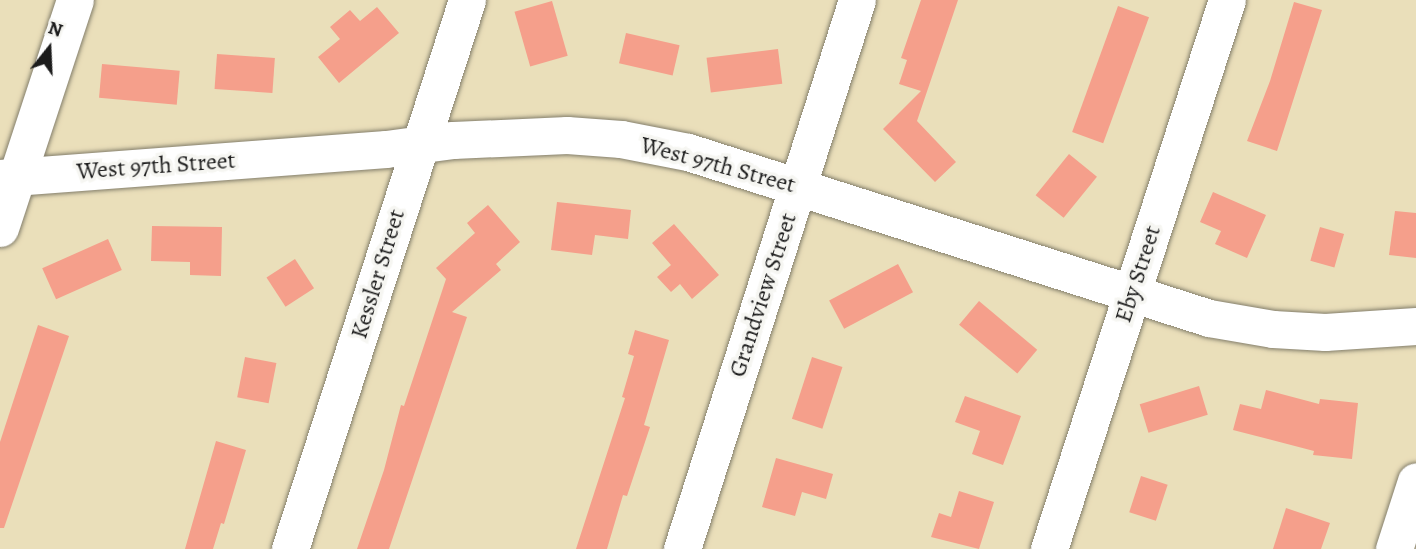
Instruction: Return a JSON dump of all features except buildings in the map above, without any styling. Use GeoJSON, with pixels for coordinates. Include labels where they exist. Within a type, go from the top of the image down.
{"type":"FeatureCollection","features":[{"type":"Feature","properties":{"kind":"street"},"geometry":{"type":"LineString","coordinates":[[0,228],[9,177],[75,0]]}},
{"type":"Feature","properties":{"kind":"street","name":"Kessler Street"},"geometry":{"type":"LineString","coordinates":[[290,549],[467,0]]}},
{"type":"Feature","properties":{"kind":"street","name":"Grandview Street"},"geometry":{"type":"LineString","coordinates":[[682,549],[857,0]]}},
{"type":"Feature","properties":{"kind":"street","name":"Eby Street"},"geometry":{"type":"LineString","coordinates":[[1049,549],[1227,0]]}},
{"type":"Feature","properties":{"kind":"street","name":"West 97th Street"},"geometry":{"type":"LineString","coordinates":[[9,177],[420,144],[567,135],[621,139],[688,152],[1209,318],[1273,329],[1325,332],[1416,326]]}},
{"type":"Feature","properties":{"kind":"street"},"geometry":{"type":"LineString","coordinates":[[1394,549],[1416,481]]}}]}
